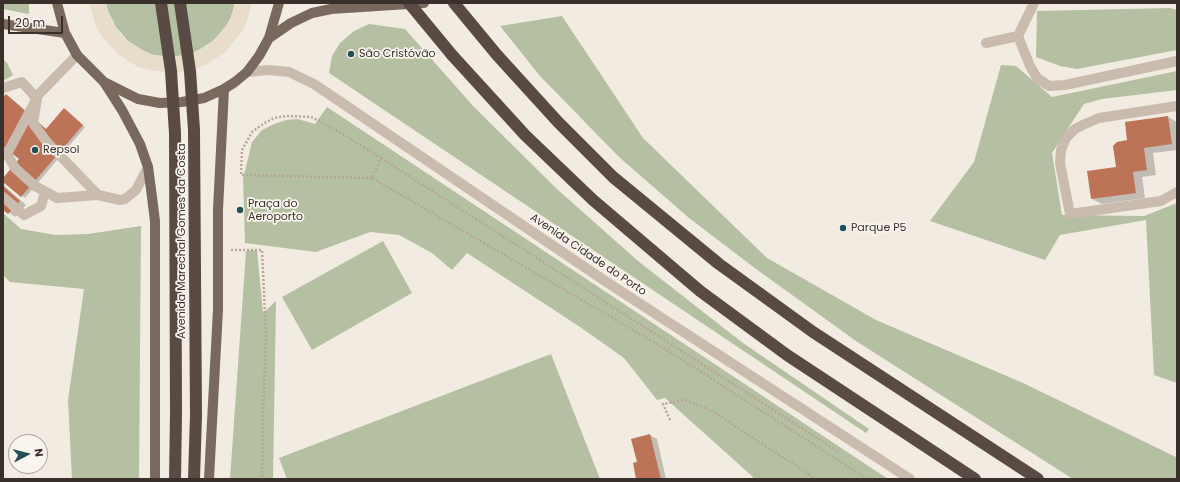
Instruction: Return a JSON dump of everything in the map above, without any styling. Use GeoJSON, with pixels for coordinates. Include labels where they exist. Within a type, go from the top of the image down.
{"type":"FeatureCollection","features":[{"type":"Feature","properties":{"kind":"highway","name":"Avenida Marechal Gomes da Costa"},"geometry":{"type":"LineString","coordinates":[[161,3],[171,71],[175,134],[175,479]]}},
{"type":"Feature","properties":{"kind":"highway","name":"Avenida Marechal Gomes da Costa"},"geometry":{"type":"LineString","coordinates":[[180,3],[190,71],[194,130],[196,415],[194,479]]}},
{"type":"Feature","properties":{"kind":"highway"},"geometry":{"type":"LineString","coordinates":[[409,3],[452,56],[525,135],[593,200],[700,290],[787,355],[975,479]]}},
{"type":"Feature","properties":{"kind":"highway"},"geometry":{"type":"LineString","coordinates":[[454,3],[497,56],[558,122],[613,177],[719,264],[813,332],[1038,479]]}},
{"type":"Feature","properties":{"kind":"main road"},"geometry":{"type":"LineString","coordinates":[[57,3],[65,34],[77,55],[104,82],[132,127],[148,167],[155,221],[155,479]]}},
{"type":"Feature","properties":{"kind":"main road"},"geometry":{"type":"LineString","coordinates":[[104,82],[138,99],[160,103],[182,102],[204,98],[224,89],[246,72],[259,56],[269,38],[279,3]]}},
{"type":"Feature","properties":{"kind":"main road"},"geometry":{"type":"LineString","coordinates":[[269,38],[292,23],[312,13],[325,10],[424,3]]}},
{"type":"Feature","properties":{"kind":"main road"},"geometry":{"type":"LineString","coordinates":[[3,24],[65,34]]}},
{"type":"Feature","properties":{"kind":"main road"},"geometry":{"type":"LineString","coordinates":[[209,479],[218,309],[218,210],[224,89]]}},
{"type":"Feature","properties":{"kind":"street"},"geometry":{"type":"LineString","coordinates":[[1034,3],[1018,36],[1030,66],[1037,78],[1049,86],[1065,85],[1177,60]]}},
{"type":"Feature","properties":{"kind":"street"},"geometry":{"type":"LineString","coordinates":[[986,43],[1018,36]]}},
{"type":"Feature","properties":{"kind":"street"},"geometry":{"type":"LineString","coordinates":[[77,55],[39,94],[7,154],[15,168],[35,186],[57,198],[98,195],[112,199],[125,199],[136,190],[148,167]]}},
{"type":"Feature","properties":{"kind":"street","name":"Avenida Cidade do Porto"},"geometry":{"type":"LineString","coordinates":[[246,72],[268,70],[289,72],[314,84],[605,281],[910,479]]}},
{"type":"Feature","properties":{"kind":"street"},"geometry":{"type":"LineString","coordinates":[[3,88],[22,82],[37,99]]}},
{"type":"Feature","properties":{"kind":"street"},"geometry":{"type":"LineString","coordinates":[[37,99],[33,123],[46,141],[98,195]]}},
{"type":"Feature","properties":{"kind":"street"},"geometry":{"type":"LineString","coordinates":[[1177,106],[1099,118],[1085,124],[1076,129],[1066,138],[1061,150],[1060,163],[1070,214],[1161,201],[1177,192]]}},
{"type":"Feature","properties":{"kind":"street"},"geometry":{"type":"LineString","coordinates":[[3,198],[24,215],[41,206],[45,192]]}},
{"type":"Feature","properties":{"kind":"path"},"geometry":{"type":"LineString","coordinates":[[841,453],[381,158],[322,122],[299,116],[274,118],[252,132],[242,150],[241,175],[372,178],[664,348],[867,479]]}},
{"type":"Feature","properties":{"kind":"path"},"geometry":{"type":"LineString","coordinates":[[372,178],[381,158]]}},
{"type":"Feature","properties":{"kind":"path"},"geometry":{"type":"LineString","coordinates":[[231,250],[262,250],[266,335],[262,479]]}},
{"type":"Feature","properties":{"kind":"path"},"geometry":{"type":"LineString","coordinates":[[670,420],[663,404],[685,400],[698,405],[712,411],[816,479]]}},
{"type":"Feature","properties":{"kind":"green space"},"geometry":{"type":"Polygon","coordinates":[[[3,3],[29,3],[29,13],[3,9],[3,3]]]}},
{"type":"Feature","properties":{"kind":"green space"},"geometry":{"type":"Polygon","coordinates":[[[106,3],[235,3],[231,17],[226,26],[214,40],[190,54],[172,57],[153,55],[128,41],[116,27],[108,11],[106,3]]]}},
{"type":"Feature","properties":{"kind":"green space"},"geometry":{"type":"Polygon","coordinates":[[[1170,8],[1177,10],[1177,50],[1077,69],[1060,66],[1036,57],[1037,11],[1170,8]]]}},
{"type":"Feature","properties":{"kind":"green space"},"geometry":{"type":"Polygon","coordinates":[[[562,16],[643,138],[767,258],[876,320],[1023,383],[1176,457],[1177,479],[1073,479],[856,341],[756,269],[689,218],[619,157],[540,76],[500,26],[562,16]]]}},
{"type":"Feature","properties":{"kind":"green space"},"geometry":{"type":"Polygon","coordinates":[[[369,24],[405,29],[474,107],[557,189],[638,261],[743,343],[869,429],[866,433],[329,73],[332,56],[340,43],[354,31],[369,24]]]}},
{"type":"Feature","properties":{"kind":"green space"},"geometry":{"type":"Polygon","coordinates":[[[3,59],[7,63],[13,75],[3,81],[3,59]]]}},
{"type":"Feature","properties":{"kind":"green space"},"geometry":{"type":"Polygon","coordinates":[[[1001,65],[1016,66],[1052,97],[1177,71],[1177,90],[1102,99],[1084,104],[1052,153],[1062,215],[1144,216],[1177,203],[1177,383],[1154,375],[1146,220],[1060,235],[1045,260],[930,221],[974,162],[1001,65]]]}},
{"type":"Feature","properties":{"kind":"green space"},"geometry":{"type":"Polygon","coordinates":[[[327,107],[888,479],[752,479],[753,477],[665,398],[657,400],[624,358],[580,327],[467,253],[452,270],[432,253],[399,235],[370,232],[316,252],[245,243],[243,179],[252,142],[262,130],[286,120],[298,119],[315,124],[327,107]]]}},
{"type":"Feature","properties":{"kind":"green space"},"geometry":{"type":"Polygon","coordinates":[[[3,213],[21,229],[56,235],[88,234],[141,226],[139,479],[72,479],[68,400],[84,289],[10,282],[3,275],[3,213]]]}},
{"type":"Feature","properties":{"kind":"green space"},"geometry":{"type":"Polygon","coordinates":[[[383,241],[412,293],[312,350],[282,297],[383,241]]]}},
{"type":"Feature","properties":{"kind":"green space"},"geometry":{"type":"Polygon","coordinates":[[[257,250],[263,313],[276,301],[273,479],[230,479],[246,251],[257,250]]]}},
{"type":"Feature","properties":{"kind":"green space"},"geometry":{"type":"Polygon","coordinates":[[[551,354],[600,479],[287,479],[279,458],[551,354]]]}},
{"type":"Feature","properties":{"kind":"shaded area"},"geometry":{"type":"Polygon","coordinates":[[[89,3],[106,3],[108,11],[121,35],[136,47],[153,55],[172,57],[190,54],[207,46],[226,26],[231,17],[235,3],[252,3],[246,24],[225,52],[206,65],[184,72],[172,73],[138,67],[118,54],[102,37],[96,26],[89,3]]]}},
{"type":"Feature","properties":{"kind":"building"},"geometry":{"type":"Polygon","coordinates":[[[6,94],[46,129],[64,108],[83,125],[21,197],[3,182],[3,178],[19,159],[3,146],[3,97],[6,94]]]}},
{"type":"Feature","properties":{"kind":"building"},"geometry":{"type":"Polygon","coordinates":[[[1168,116],[1172,144],[1144,148],[1147,170],[1133,172],[1136,193],[1091,199],[1087,171],[1116,167],[1113,146],[1117,142],[1127,140],[1125,122],[1168,116]]]}},
{"type":"Feature","properties":{"kind":"building"},"geometry":{"type":"Polygon","coordinates":[[[3,186],[20,201],[8,214],[3,210],[3,186]]]}},
{"type":"Feature","properties":{"kind":"building"},"geometry":{"type":"Polygon","coordinates":[[[650,434],[661,479],[636,479],[633,463],[637,462],[631,439],[650,434]]]}},
{"type":"Feature","properties":{"kind":"place","name":"São Cristóvão"},"geometry":{"type":"Point","coordinates":[351,54]}},
{"type":"Feature","properties":{"kind":"place","name":"Repsol"},"geometry":{"type":"Point","coordinates":[35,150]}},
{"type":"Feature","properties":{"kind":"place","name":"Praça do Aeroporto"},"geometry":{"type":"Point","coordinates":[240,210]}},
{"type":"Feature","properties":{"kind":"place","name":"Parque P5"},"geometry":{"type":"Point","coordinates":[843,228]}}]}
